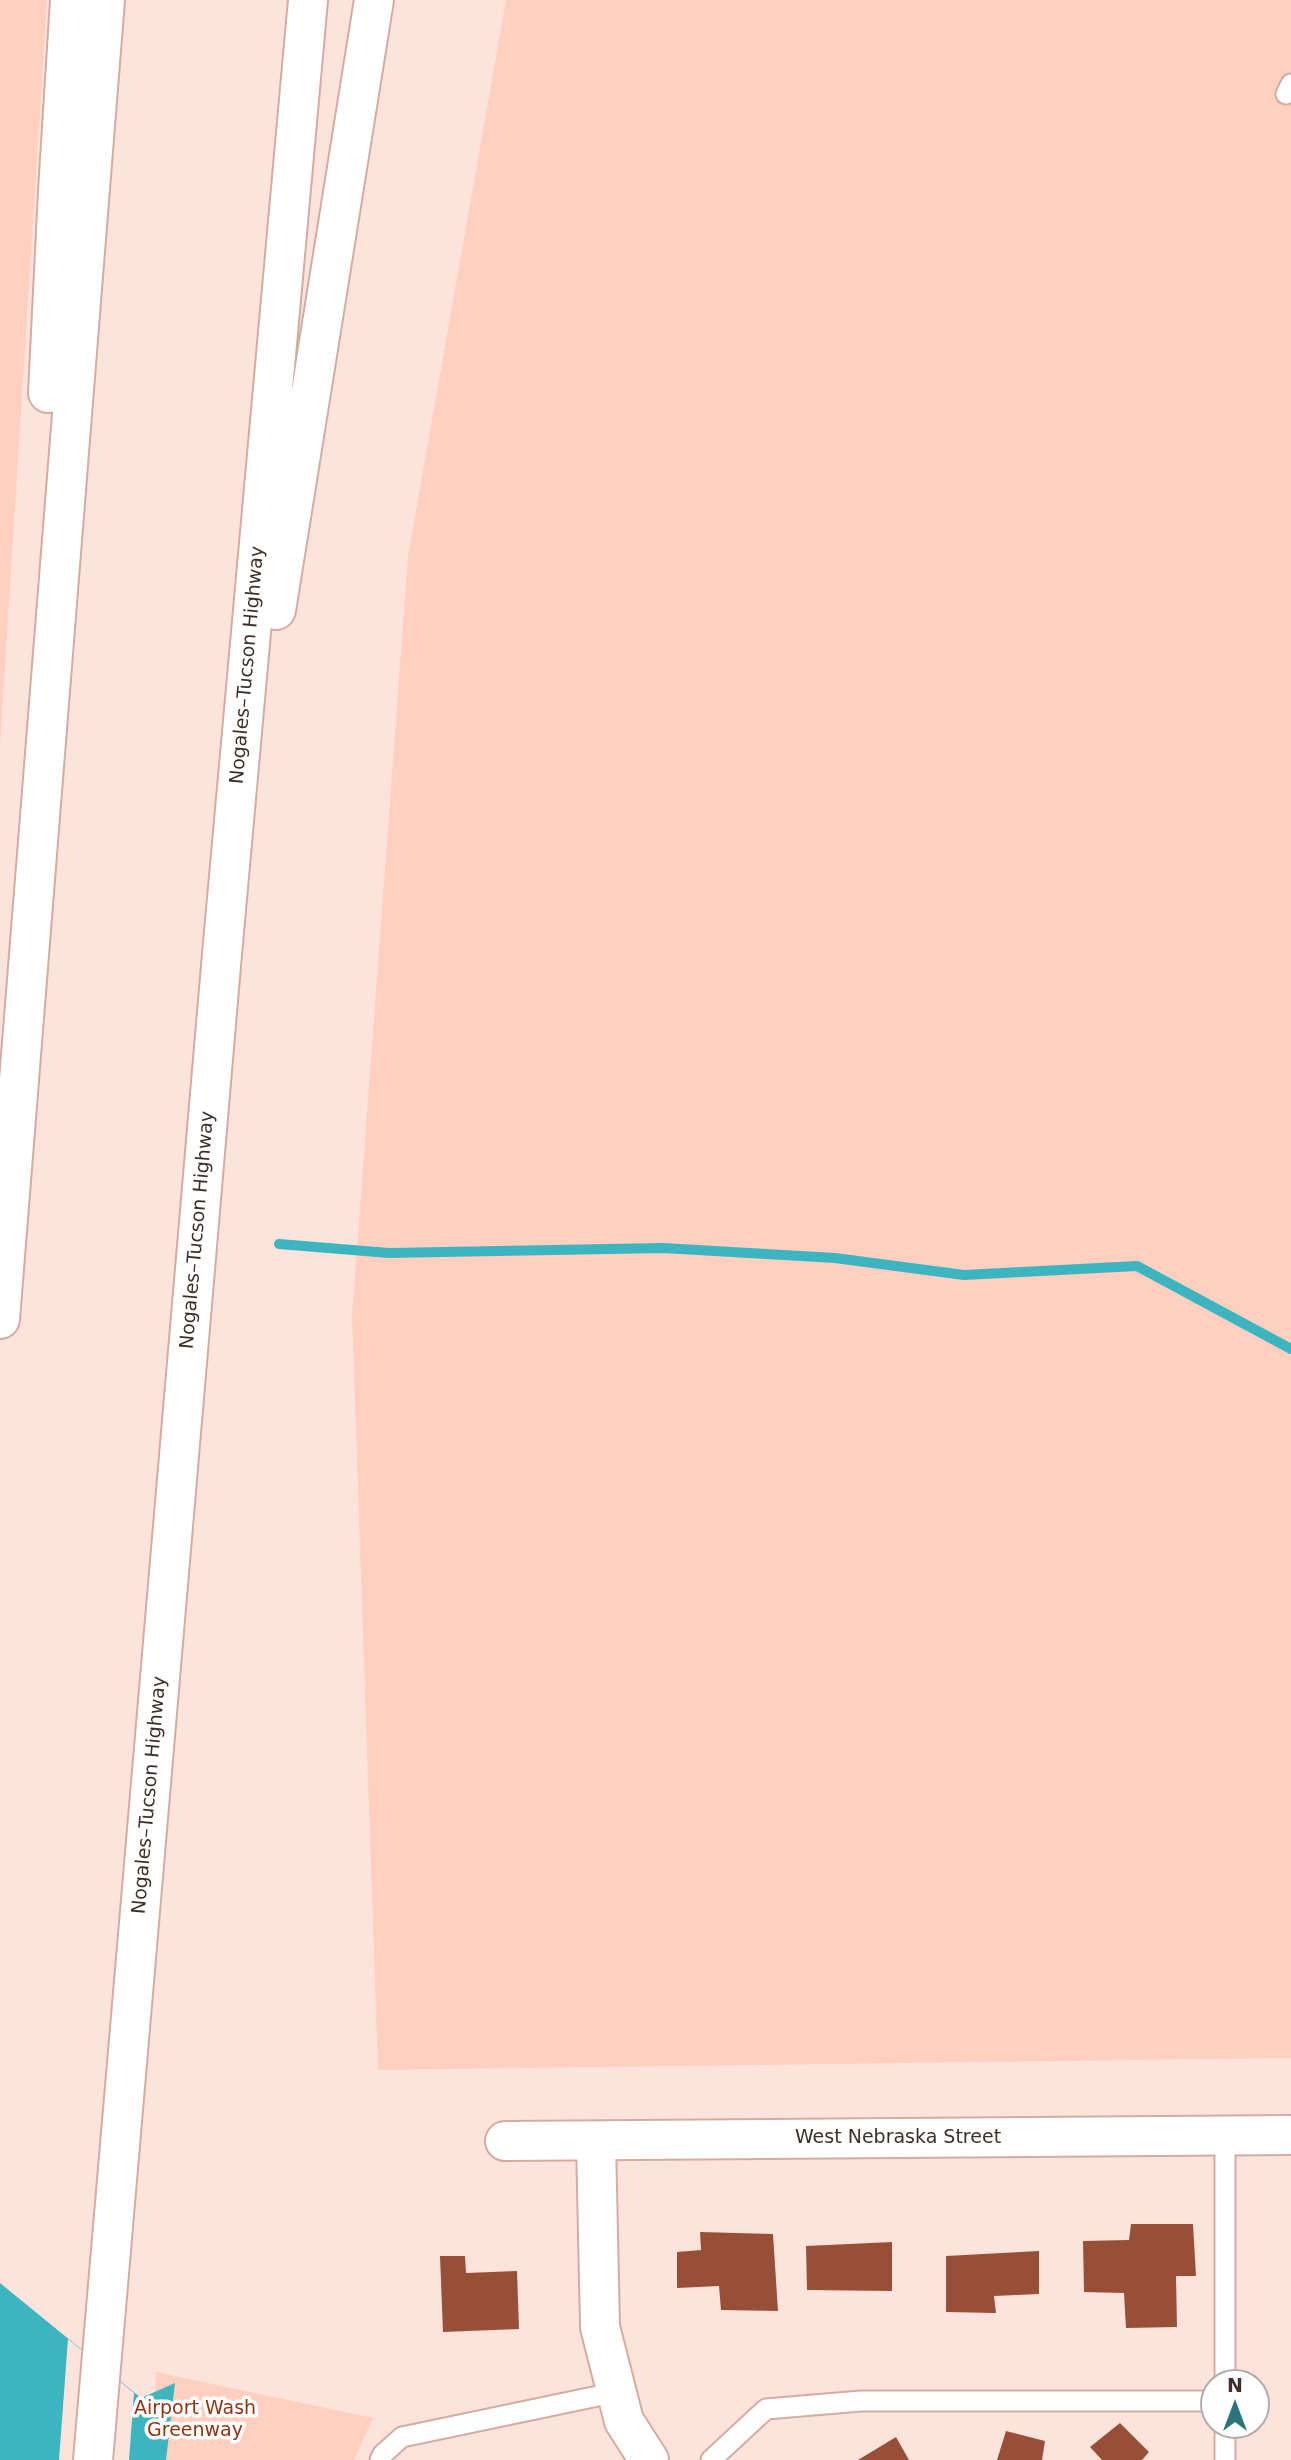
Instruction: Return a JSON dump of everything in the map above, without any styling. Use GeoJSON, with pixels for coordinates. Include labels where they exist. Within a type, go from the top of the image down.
{"type":"FeatureCollection","features":[{"type":"Feature","properties":{"kind":"main road"},"geometry":{"type":"LineString","coordinates":[[15,1116],[57,205],[70,0]]}},
{"type":"Feature","properties":{"kind":"main road"},"geometry":{"type":"LineString","coordinates":[[0,1319],[105,0]]}},
{"type":"Feature","properties":{"kind":"main road","name":"Nogales–Tucson Highway"},"geometry":{"type":"LineString","coordinates":[[93,2460],[222,954],[308,0]]}},
{"type":"Feature","properties":{"kind":"main road"},"geometry":{"type":"LineString","coordinates":[[222,954],[374,0]]}},
{"type":"Feature","properties":{"kind":"main road","name":"West Nebraska Street"},"geometry":{"type":"LineString","coordinates":[[505,2141],[1291,2135]]}},
{"type":"Feature","properties":{"kind":"main road"},"geometry":{"type":"LineString","coordinates":[[596,2141],[600,2327],[624,2421],[649,2460]]}},
{"type":"Feature","properties":{"kind":"lane"},"geometry":{"type":"LineString","coordinates":[[1224,2136],[1224,2369]]}},
{"type":"Feature","properties":{"kind":"lane"},"geometry":{"type":"LineString","coordinates":[[380,2460],[402,2437],[617,2392]]}},
{"type":"Feature","properties":{"kind":"lane"},"geometry":{"type":"LineString","coordinates":[[711,2460],[766,2409],[861,2402],[1200,2401]]}},
{"type":"Feature","properties":{"kind":"lane"},"geometry":{"type":"LineString","coordinates":[[1224,2439],[1224,2460]]}},
{"type":"Feature","properties":{"kind":"green space"},"geometry":{"type":"Polygon","coordinates":[[[0,0],[47,0],[0,745],[0,0]]]}},
{"type":"Feature","properties":{"kind":"green space"},"geometry":{"type":"Polygon","coordinates":[[[506,0],[1291,0],[1291,2058],[378,2070],[352,1316],[408,556],[506,0]]]}},
{"type":"Feature","properties":{"kind":"green space","name":"Airport Wash Greenway"},"geometry":{"type":"Polygon","coordinates":[[[156,2372],[373,2418],[354,2460],[153,2460],[156,2372]]]}},
{"type":"Feature","properties":{"kind":"water"},"geometry":{"type":"Polygon","coordinates":[[[0,2283],[141,2398],[175,2383],[166,2460],[0,2460],[0,2283]]]}},
{"type":"Feature","properties":{"kind":"pier"},"geometry":{"type":"Polygon","coordinates":[[[68,2339],[134,2393],[129,2460],[59,2460],[68,2339]]]}},
{"type":"Feature","properties":{"kind":"building"},"geometry":{"type":"Polygon","coordinates":[[[1131,2224],[1193,2224],[1196,2276],[1176,2276],[1177,2327],[1126,2328],[1124,2293],[1084,2292],[1083,2241],[1129,2240],[1131,2224]]]}},
{"type":"Feature","properties":{"kind":"building"},"geometry":{"type":"Polygon","coordinates":[[[700,2232],[773,2234],[778,2311],[721,2310],[719,2286],[677,2288],[677,2252],[701,2250],[700,2232]]]}},
{"type":"Feature","properties":{"kind":"building"},"geometry":{"type":"Polygon","coordinates":[[[892,2242],[892,2291],[807,2290],[806,2246],[892,2242]]]}},
{"type":"Feature","properties":{"kind":"building"},"geometry":{"type":"Polygon","coordinates":[[[1039,2251],[1039,2294],[994,2296],[996,2313],[946,2312],[946,2256],[1039,2251]]]}},
{"type":"Feature","properties":{"kind":"building"},"geometry":{"type":"Polygon","coordinates":[[[440,2256],[465,2256],[466,2273],[517,2271],[519,2329],[443,2332],[440,2256]]]}},
{"type":"Feature","properties":{"kind":"building"},"geometry":{"type":"Polygon","coordinates":[[[1120,2423],[1149,2452],[1142,2460],[1102,2460],[1090,2447],[1120,2423]]]}},
{"type":"Feature","properties":{"kind":"building"},"geometry":{"type":"Polygon","coordinates":[[[1006,2431],[1045,2441],[1042,2460],[997,2460],[1006,2431]]]}},
{"type":"Feature","properties":{"kind":"building"},"geometry":{"type":"Polygon","coordinates":[[[896,2437],[909,2460],[858,2460],[896,2437]]]}},
{"type":"Feature","properties":{"kind":"waterway"},"geometry":{"type":"LineString","coordinates":[[279,1244],[389,1253],[663,1248],[835,1258],[964,1275],[1137,1266],[1291,1349]]}}]}
